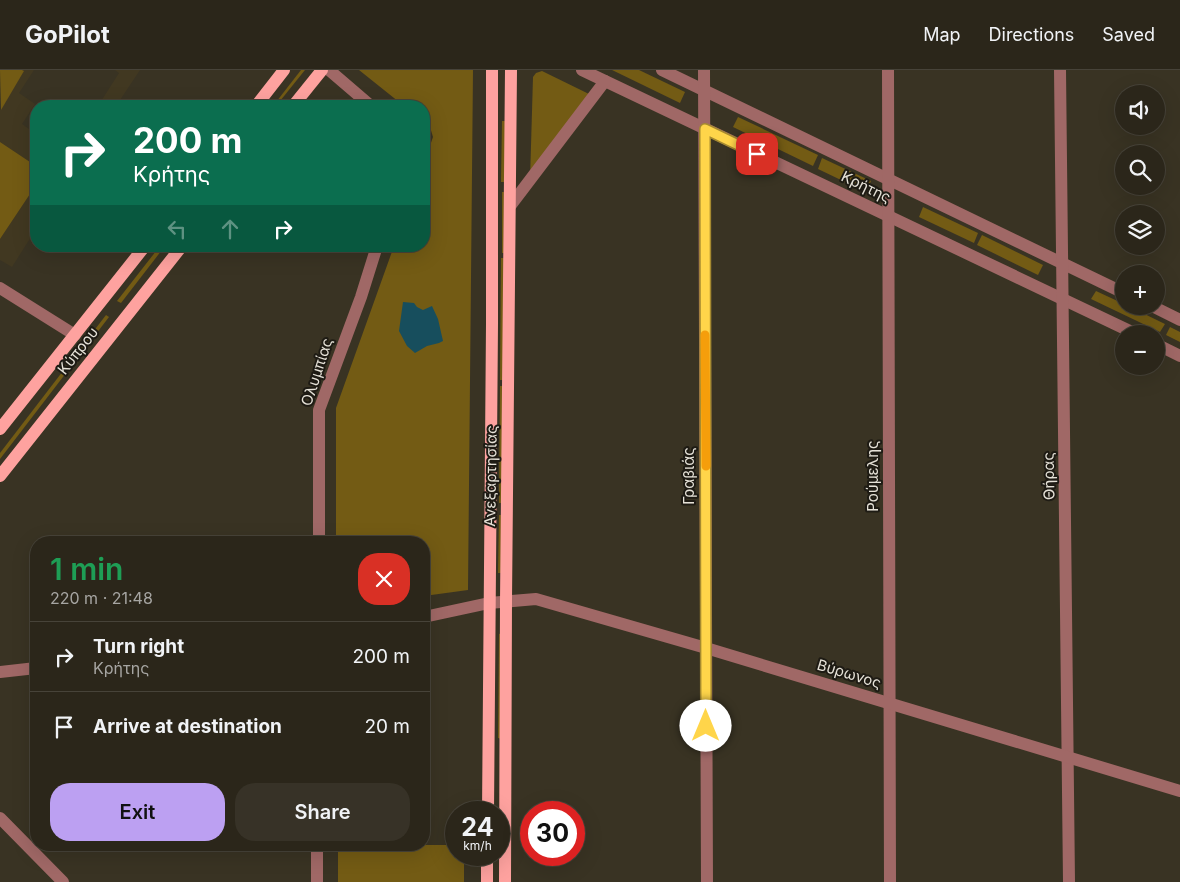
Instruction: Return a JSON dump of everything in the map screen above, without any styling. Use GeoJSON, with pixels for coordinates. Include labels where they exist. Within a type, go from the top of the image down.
{"type":"FeatureCollection","features":[{"type":"Feature","properties":{"kind":"main road"},"geometry":{"type":"LineString","coordinates":[[261,100],[284,70]]}},
{"type":"Feature","properties":{"kind":"main road"},"geometry":{"type":"LineString","coordinates":[[298,100],[322,70]]}},
{"type":"Feature","properties":{"kind":"main road","name":"Ανεξαρτησίας"},"geometry":{"type":"LineString","coordinates":[[488,801],[492,70]]}},
{"type":"Feature","properties":{"kind":"main road","name":"Ανεξαρτησίας"},"geometry":{"type":"LineString","coordinates":[[505,882],[511,70]]}},
{"type":"Feature","properties":{"kind":"main road","name":"Κύπρου"},"geometry":{"type":"LineString","coordinates":[[0,429],[140,252]]}},
{"type":"Feature","properties":{"kind":"main road","name":"Κύπρου"},"geometry":{"type":"LineString","coordinates":[[0,476],[177,252]]}},
{"type":"Feature","properties":{"kind":"main road"},"geometry":{"type":"LineString","coordinates":[[487,866],[487,882]]}},
{"type":"Feature","properties":{"kind":"street"},"geometry":{"type":"LineString","coordinates":[[329,70],[364,100]]}},
{"type":"Feature","properties":{"kind":"street","name":"Κρήτης"},"geometry":{"type":"LineString","coordinates":[[582,70],[1117,325]]}},
{"type":"Feature","properties":{"kind":"street","name":"Κρήτης"},"geometry":{"type":"LineString","coordinates":[[662,70],[1115,289]]}},
{"type":"Feature","properties":{"kind":"street","name":"Γραβιάς"},"geometry":{"type":"LineString","coordinates":[[704,70],[707,882]]}},
{"type":"Feature","properties":{"kind":"street","name":"Ρούμελης"},"geometry":{"type":"LineString","coordinates":[[888,70],[890,882]]}},
{"type":"Feature","properties":{"kind":"street","name":"Θήρας"},"geometry":{"type":"LineString","coordinates":[[1060,70],[1070,882]]}},
{"type":"Feature","properties":{"kind":"street"},"geometry":{"type":"LineString","coordinates":[[510,205],[605,81]]}},
{"type":"Feature","properties":{"kind":"street","name":"Ολυμπίας"},"geometry":{"type":"LineString","coordinates":[[319,536],[319,410],[375,252]]}},
{"type":"Feature","properties":{"kind":"street"},"geometry":{"type":"LineString","coordinates":[[0,288],[75,335]]}},
{"type":"Feature","properties":{"kind":"street"},"geometry":{"type":"LineString","coordinates":[[1165,312],[1180,320]]}},
{"type":"Feature","properties":{"kind":"street"},"geometry":{"type":"LineString","coordinates":[[1165,348],[1180,356]]}},
{"type":"Feature","properties":{"kind":"street","name":"Βύρωνος"},"geometry":{"type":"LineString","coordinates":[[430,616],[490,603],[536,599],[706,648],[1180,791]]}},
{"type":"Feature","properties":{"kind":"street"},"geometry":{"type":"LineString","coordinates":[[0,672],[30,669]]}},
{"type":"Feature","properties":{"kind":"street"},"geometry":{"type":"LineString","coordinates":[[0,818],[30,848]]}},
{"type":"Feature","properties":{"kind":"street"},"geometry":{"type":"LineString","coordinates":[[32,851],[63,882]]}},
{"type":"Feature","properties":{"kind":"street"},"geometry":{"type":"LineString","coordinates":[[317,882],[318,851]]}},
{"type":"Feature","properties":{"kind":"shaded area"},"geometry":{"type":"Polygon","coordinates":[[[0,70],[24,71],[1,110],[0,70]]]}},
{"type":"Feature","properties":{"kind":"shaded area"},"geometry":{"type":"Polygon","coordinates":[[[22,70],[34,70],[19,93],[30,101],[30,112],[22,124],[30,130],[30,162],[0,142],[0,110],[24,71],[22,70]]]}},
{"type":"Feature","properties":{"kind":"shaded area"},"geometry":{"type":"Polygon","coordinates":[[[115,70],[140,70],[120,100],[102,100],[119,73],[115,70]]]}},
{"type":"Feature","properties":{"kind":"shaded area"},"geometry":{"type":"Polygon","coordinates":[[[301,70],[305,70],[281,100],[278,100],[301,70]]]}},
{"type":"Feature","properties":{"kind":"shaded area"},"geometry":{"type":"Polygon","coordinates":[[[359,70],[473,70],[468,590],[430,595],[430,536],[336,536],[336,408],[392,252],[430,252],[430,146],[433,137],[430,127],[430,100],[396,100],[359,70]]]}},
{"type":"Feature","properties":{"kind":"shaded area"},"geometry":{"type":"Polygon","coordinates":[[[612,70],[639,70],[685,92],[680,103],[612,70]]]}},
{"type":"Feature","properties":{"kind":"shaded area"},"geometry":{"type":"Polygon","coordinates":[[[542,71],[589,94],[530,180],[533,77],[536,73],[542,71]]]}},
{"type":"Feature","properties":{"kind":"shaded area"},"geometry":{"type":"Polygon","coordinates":[[[738,117],[818,155],[813,166],[733,127],[738,117]]]}},
{"type":"Feature","properties":{"kind":"shaded area"},"geometry":{"type":"Polygon","coordinates":[[[502,121],[506,121],[506,182],[501,182],[502,121]]]}},
{"type":"Feature","properties":{"kind":"shaded area"},"geometry":{"type":"Polygon","coordinates":[[[0,142],[30,162],[30,194],[0,239],[0,142]]]}},
{"type":"Feature","properties":{"kind":"shaded area"},"geometry":{"type":"Polygon","coordinates":[[[822,158],[871,181],[866,192],[818,169],[822,158]]]}},
{"type":"Feature","properties":{"kind":"shaded area"},"geometry":{"type":"Polygon","coordinates":[[[502,192],[506,192],[506,253],[502,253],[502,192]]]}},
{"type":"Feature","properties":{"kind":"shaded area"},"geometry":{"type":"Polygon","coordinates":[[[30,194],[30,238],[12,267],[0,260],[0,239],[30,194]]]}},
{"type":"Feature","properties":{"kind":"shaded area"},"geometry":{"type":"Polygon","coordinates":[[[923,207],[978,233],[974,243],[919,217],[923,207]]]}},
{"type":"Feature","properties":{"kind":"shaded area"},"geometry":{"type":"Polygon","coordinates":[[[982,235],[1043,265],[1038,275],[977,245],[982,235]]]}},
{"type":"Feature","properties":{"kind":"shaded area"},"geometry":{"type":"Polygon","coordinates":[[[155,252],[160,252],[121,303],[117,301],[155,252]]]}},
{"type":"Feature","properties":{"kind":"shaded area"},"geometry":{"type":"Polygon","coordinates":[[[501,258],[505,258],[503,380],[500,380],[501,258]]]}},
{"type":"Feature","properties":{"kind":"shaded area"},"geometry":{"type":"Polygon","coordinates":[[[1096,291],[1115,300],[1115,310],[1091,299],[1096,291]]]}},
{"type":"Feature","properties":{"kind":"shaded area"},"geometry":{"type":"Polygon","coordinates":[[[106,315],[109,317],[0,459],[0,453],[106,315]]]}},
{"type":"Feature","properties":{"kind":"shaded area"},"geometry":{"type":"Polygon","coordinates":[[[1124,315],[1146,315],[1165,324],[1145,325],[1124,315]]]}},
{"type":"Feature","properties":{"kind":"shaded area"},"geometry":{"type":"Polygon","coordinates":[[[1170,327],[1180,332],[1180,342],[1166,335],[1170,327]]]}},
{"type":"Feature","properties":{"kind":"shaded area"},"geometry":{"type":"Polygon","coordinates":[[[500,386],[503,386],[503,503],[499,503],[500,386]]]}},
{"type":"Feature","properties":{"kind":"shaded area"},"geometry":{"type":"Polygon","coordinates":[[[499,515],[503,515],[503,573],[498,573],[499,515]]]}},
{"type":"Feature","properties":{"kind":"shaded area"},"geometry":{"type":"Polygon","coordinates":[[[502,633],[502,739],[498,738],[499,634],[502,633]]]}},
{"type":"Feature","properties":{"kind":"shaded area"},"geometry":{"type":"Polygon","coordinates":[[[430,845],[445,845],[445,866],[464,866],[464,882],[338,882],[338,851],[430,851],[430,845]]]}},
{"type":"Feature","properties":{"kind":"water"},"geometry":{"type":"Polygon","coordinates":[[[403,302],[414,303],[423,310],[432,306],[438,319],[443,341],[427,346],[415,353],[407,346],[399,331],[403,302]]]}},
{"type":"Feature","properties":{"kind":"slow traffic"},"geometry":{"type":"LineString","coordinates":[[705,335],[706,466]]}},
{"type":"Feature","properties":{"kind":"route"},"geometry":{"type":"LineString","coordinates":[[706,726],[705,129],[757,154]]}}]}
